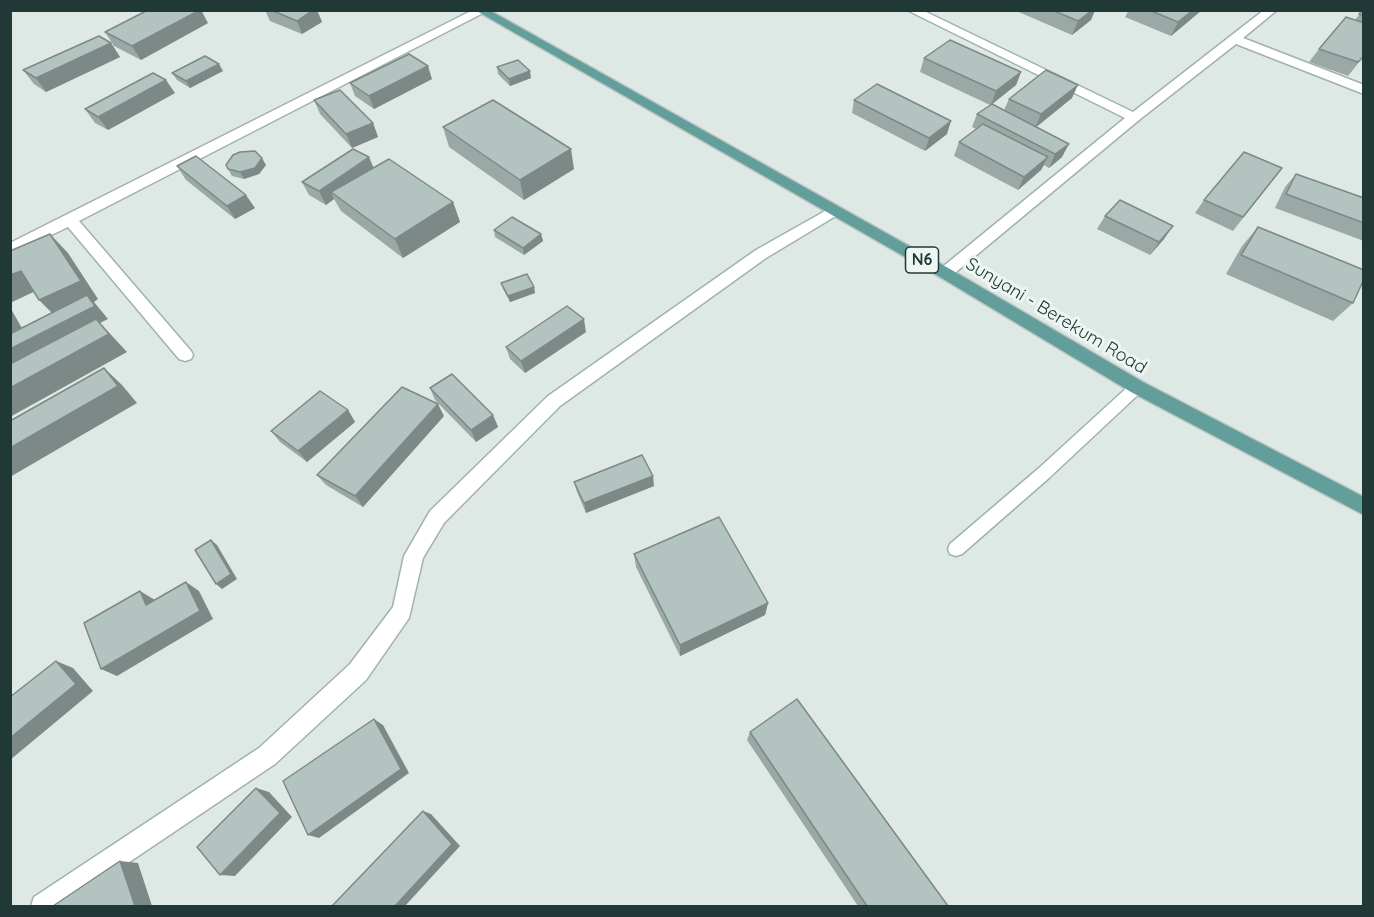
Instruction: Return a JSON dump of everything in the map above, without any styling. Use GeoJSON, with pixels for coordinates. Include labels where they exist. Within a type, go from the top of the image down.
{"type":"FeatureCollection","features":[{"type":"Feature","properties":{"kind":"main road","name":"Sunyani - Berekum Road"},"geometry":{"type":"LineString","coordinates":[[481,11],[945,273],[1137,387],[1364,507]]}},
{"type":"Feature","properties":{"kind":"street"},"geometry":{"type":"LineString","coordinates":[[912,10],[1134,117]]}},
{"type":"Feature","properties":{"kind":"street"},"geometry":{"type":"LineString","coordinates":[[945,273],[1134,117],[1272,10]]}},
{"type":"Feature","properties":{"kind":"street"},"geometry":{"type":"LineString","coordinates":[[10,250],[481,11]]}},
{"type":"Feature","properties":{"kind":"street"},"geometry":{"type":"LineString","coordinates":[[1235,39],[1364,90]]}},
{"type":"Feature","properties":{"kind":"street"},"geometry":{"type":"LineString","coordinates":[[43,906],[267,756],[358,672],[402,611],[414,555],[437,517],[554,401],[761,254],[834,212]]}},
{"type":"Feature","properties":{"kind":"street"},"geometry":{"type":"LineString","coordinates":[[69,219],[185,355]]}},
{"type":"Feature","properties":{"kind":"lane"},"geometry":{"type":"LineString","coordinates":[[956,549],[1044,473],[1137,387]]}},
{"type":"Feature","properties":{"kind":"building"},"geometry":{"type":"Polygon","coordinates":[[[148,10],[200,10],[132,46],[105,32],[148,10]]]}},
{"type":"Feature","properties":{"kind":"building"},"geometry":{"type":"Polygon","coordinates":[[[271,10],[313,10],[297,21],[271,10]]]}},
{"type":"Feature","properties":{"kind":"building"},"geometry":{"type":"Polygon","coordinates":[[[1052,10],[1092,10],[1078,21],[1052,10]]]}},
{"type":"Feature","properties":{"kind":"building"},"geometry":{"type":"Polygon","coordinates":[[[1149,10],[1193,10],[1178,22],[1149,10]]]}},
{"type":"Feature","properties":{"kind":"building"},"geometry":{"type":"Polygon","coordinates":[[[1346,17],[1364,23],[1364,56],[1358,62],[1319,49],[1346,17]]]}},
{"type":"Feature","properties":{"kind":"building"},"geometry":{"type":"Polygon","coordinates":[[[99,36],[111,43],[36,78],[23,70],[99,36]]]}},
{"type":"Feature","properties":{"kind":"building"},"geometry":{"type":"Polygon","coordinates":[[[950,40],[1021,72],[996,91],[924,58],[950,40]]]}},
{"type":"Feature","properties":{"kind":"building"},"geometry":{"type":"Polygon","coordinates":[[[409,54],[428,66],[369,96],[350,83],[409,54]]]}},
{"type":"Feature","properties":{"kind":"building"},"geometry":{"type":"Polygon","coordinates":[[[205,56],[219,64],[186,81],[172,73],[205,56]]]}},
{"type":"Feature","properties":{"kind":"building"},"geometry":{"type":"Polygon","coordinates":[[[518,60],[530,71],[509,79],[497,67],[518,60]]]}},
{"type":"Feature","properties":{"kind":"building"},"geometry":{"type":"Polygon","coordinates":[[[1046,70],[1078,85],[1041,114],[1009,99],[1046,70]]]}},
{"type":"Feature","properties":{"kind":"building"},"geometry":{"type":"Polygon","coordinates":[[[153,73],[166,80],[98,117],[85,109],[153,73]]]}},
{"type":"Feature","properties":{"kind":"building"},"geometry":{"type":"Polygon","coordinates":[[[877,84],[951,121],[929,138],[854,100],[877,84]]]}},
{"type":"Feature","properties":{"kind":"building"},"geometry":{"type":"Polygon","coordinates":[[[340,90],[373,123],[346,134],[314,100],[340,90]]]}},
{"type":"Feature","properties":{"kind":"building"},"geometry":{"type":"Polygon","coordinates":[[[493,100],[571,149],[520,180],[443,127],[493,100]]]}},
{"type":"Feature","properties":{"kind":"building"},"geometry":{"type":"Polygon","coordinates":[[[992,104],[1069,144],[1055,154],[977,114],[992,104]]]}},
{"type":"Feature","properties":{"kind":"building"},"geometry":{"type":"Polygon","coordinates":[[[983,124],[1048,157],[1024,177],[959,142],[983,124]]]}},
{"type":"Feature","properties":{"kind":"building"},"geometry":{"type":"Polygon","coordinates":[[[353,149],[369,157],[319,191],[302,182],[353,149]]]}},
{"type":"Feature","properties":{"kind":"building"},"geometry":{"type":"Polygon","coordinates":[[[255,151],[262,158],[255,168],[240,172],[228,169],[226,165],[233,155],[255,151]]]}},
{"type":"Feature","properties":{"kind":"building"},"geometry":{"type":"Polygon","coordinates":[[[1244,152],[1282,168],[1243,217],[1204,200],[1244,152]]]}},
{"type":"Feature","properties":{"kind":"building"},"geometry":{"type":"Polygon","coordinates":[[[196,156],[246,195],[227,206],[177,166],[196,156]]]}},
{"type":"Feature","properties":{"kind":"building"},"geometry":{"type":"Polygon","coordinates":[[[389,159],[453,202],[395,239],[331,192],[389,159]]]}},
{"type":"Feature","properties":{"kind":"building"},"geometry":{"type":"Polygon","coordinates":[[[1296,174],[1364,198],[1364,223],[1286,194],[1296,174]]]}},
{"type":"Feature","properties":{"kind":"building"},"geometry":{"type":"Polygon","coordinates":[[[1120,200],[1173,226],[1159,242],[1105,216],[1120,200]]]}},
{"type":"Feature","properties":{"kind":"building"},"geometry":{"type":"Polygon","coordinates":[[[512,217],[541,234],[523,248],[494,230],[512,217]]]}},
{"type":"Feature","properties":{"kind":"building"},"geometry":{"type":"Polygon","coordinates":[[[1258,227],[1364,270],[1364,279],[1353,303],[1241,255],[1258,227]]]}},
{"type":"Feature","properties":{"kind":"building"},"geometry":{"type":"Polygon","coordinates":[[[50,234],[81,281],[39,300],[21,271],[10,275],[10,251],[50,234]]]}},
{"type":"Feature","properties":{"kind":"building"},"geometry":{"type":"Polygon","coordinates":[[[527,274],[534,287],[508,296],[501,283],[527,274]]]}},
{"type":"Feature","properties":{"kind":"building"},"geometry":{"type":"Polygon","coordinates":[[[87,295],[95,306],[10,349],[10,334],[87,295]]]}},
{"type":"Feature","properties":{"kind":"building"},"geometry":{"type":"Polygon","coordinates":[[[567,306],[584,319],[521,361],[506,347],[567,306]]]}},
{"type":"Feature","properties":{"kind":"building"},"geometry":{"type":"Polygon","coordinates":[[[96,319],[109,334],[10,388],[10,364],[96,319]]]}},
{"type":"Feature","properties":{"kind":"building"},"geometry":{"type":"Polygon","coordinates":[[[104,368],[118,386],[10,448],[10,421],[104,368]]]}},
{"type":"Feature","properties":{"kind":"building"},"geometry":{"type":"Polygon","coordinates":[[[452,374],[493,415],[471,430],[430,388],[452,374]]]}},
{"type":"Feature","properties":{"kind":"building"},"geometry":{"type":"Polygon","coordinates":[[[402,387],[438,404],[355,496],[317,475],[402,387]]]}},
{"type":"Feature","properties":{"kind":"building"},"geometry":{"type":"Polygon","coordinates":[[[320,391],[348,410],[298,451],[271,431],[320,391]]]}},
{"type":"Feature","properties":{"kind":"building"},"geometry":{"type":"Polygon","coordinates":[[[642,455],[653,476],[584,503],[574,482],[642,455]]]}},
{"type":"Feature","properties":{"kind":"building"},"geometry":{"type":"Polygon","coordinates":[[[719,517],[768,603],[680,645],[634,554],[719,517]]]}},
{"type":"Feature","properties":{"kind":"building"},"geometry":{"type":"Polygon","coordinates":[[[211,540],[231,574],[216,584],[195,550],[211,540]]]}},
{"type":"Feature","properties":{"kind":"building"},"geometry":{"type":"Polygon","coordinates":[[[186,582],[200,611],[101,669],[84,623],[140,591],[146,605],[186,582]]]}},
{"type":"Feature","properties":{"kind":"building"},"geometry":{"type":"Polygon","coordinates":[[[56,661],[76,684],[10,738],[10,697],[56,661]]]}},
{"type":"Feature","properties":{"kind":"building"},"geometry":{"type":"Polygon","coordinates":[[[797,699],[948,906],[867,906],[750,732],[797,699]]]}},
{"type":"Feature","properties":{"kind":"building"},"geometry":{"type":"Polygon","coordinates":[[[374,719],[401,769],[308,835],[283,781],[374,719]]]}},
{"type":"Feature","properties":{"kind":"building"},"geometry":{"type":"Polygon","coordinates":[[[256,788],[280,813],[220,875],[197,847],[256,788]]]}},
{"type":"Feature","properties":{"kind":"building"},"geometry":{"type":"Polygon","coordinates":[[[423,811],[452,844],[395,906],[332,906],[423,811]]]}},
{"type":"Feature","properties":{"kind":"building"},"geometry":{"type":"Polygon","coordinates":[[[120,861],[135,906],[53,906],[120,861]]]}}]}
